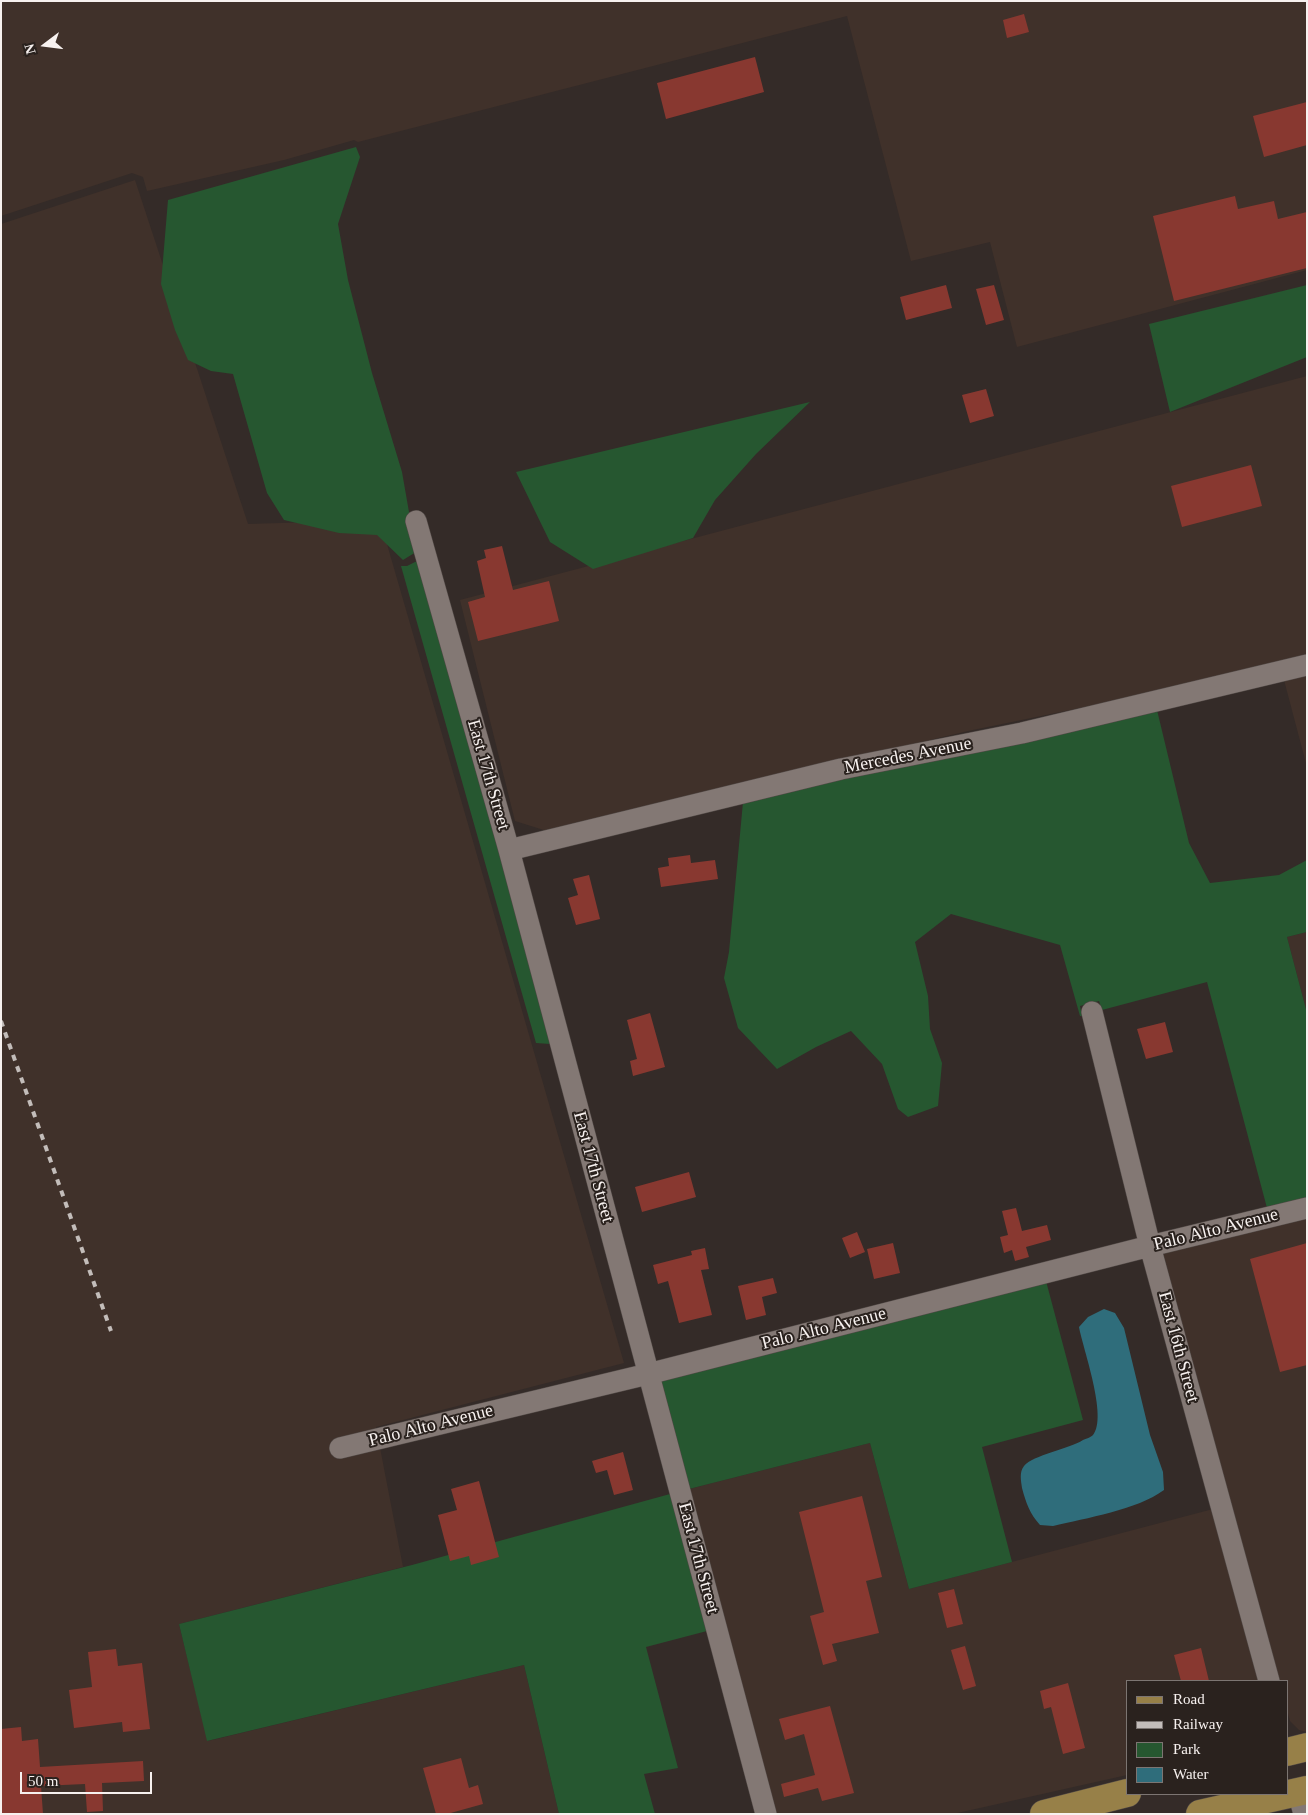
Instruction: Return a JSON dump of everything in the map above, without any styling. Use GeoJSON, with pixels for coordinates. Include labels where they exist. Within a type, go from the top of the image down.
{"type":"FeatureCollection","features":[{"type":"Feature","properties":{"kind":"main road"},"geometry":{"type":"LineString","coordinates":[[1044,1814],[1126,1793]]}},
{"type":"Feature","properties":{"kind":"main road"},"geometry":{"type":"LineString","coordinates":[[1200,1814],[1303,1799]]}},
{"type":"Feature","properties":{"kind":"street","name":"East 17th Street"},"geometry":{"type":"LineString","coordinates":[[416,521],[509,850],[766,1814]]}},
{"type":"Feature","properties":{"kind":"street","name":"Mercedes Avenue"},"geometry":{"type":"LineString","coordinates":[[509,850],[841,769],[1022,733],[1307,665]]}},
{"type":"Feature","properties":{"kind":"street","name":"East 16th Street"},"geometry":{"type":"LineString","coordinates":[[1092,1012],[1150,1246],[1269,1680]]}},
{"type":"Feature","properties":{"kind":"street","name":"Palo Alto Avenue"},"geometry":{"type":"LineString","coordinates":[[340,1448],[648,1374],[1150,1246],[1307,1208]]}},
{"type":"Feature","properties":{"kind":"shaded area"},"geometry":{"type":"Polygon","coordinates":[[[1,1],[1307,1],[1307,270],[1017,347],[990,242],[911,261],[847,16],[358,142],[354,140],[284,160],[147,191],[143,177],[132,173],[1,216],[1,1]]]}},
{"type":"Feature","properties":{"kind":"shaded area"},"geometry":{"type":"Polygon","coordinates":[[[135,180],[248,524],[380,520],[624,1363],[376,1427],[403,1567],[179,1624],[208,1741],[524,1665],[559,1814],[1,1814],[1,224],[135,180]]]}},
{"type":"Feature","properties":{"kind":"shaded area"},"geometry":{"type":"Polygon","coordinates":[[[1307,376],[1307,655],[1153,693],[968,731],[547,831],[515,821],[460,600],[1307,376]]]}},
{"type":"Feature","properties":{"kind":"shaded area"},"geometry":{"type":"Polygon","coordinates":[[[1307,674],[1307,767],[1284,680],[1307,674]]]}},
{"type":"Feature","properties":{"kind":"shaded area"},"geometry":{"type":"Polygon","coordinates":[[[1307,932],[1307,1013],[1287,937],[1307,932]]]}},
{"type":"Feature","properties":{"kind":"shaded area"},"geometry":{"type":"Polygon","coordinates":[[[1307,1217],[1307,1732],[1299,1730],[1290,1721],[1288,1714],[1288,1680],[1278,1680],[1163,1252],[1307,1217]]]}},
{"type":"Feature","properties":{"kind":"shaded area"},"geometry":{"type":"Polygon","coordinates":[[[870,1443],[909,1589],[1217,1508],[1259,1680],[1126,1680],[1126,1775],[953,1814],[776,1814],[689,1489],[870,1443]]]}},
{"type":"Feature","properties":{"kind":"green space"},"geometry":{"type":"Polygon","coordinates":[[[356,147],[360,157],[338,224],[348,280],[372,373],[402,472],[416,552],[403,560],[377,535],[339,533],[284,520],[267,493],[233,374],[211,371],[188,360],[175,330],[161,284],[168,200],[356,147]]]}},
{"type":"Feature","properties":{"kind":"green space"},"geometry":{"type":"Polygon","coordinates":[[[1307,285],[1307,357],[1170,412],[1149,324],[1307,285]]]}},
{"type":"Feature","properties":{"kind":"green space"},"geometry":{"type":"Polygon","coordinates":[[[810,402],[756,454],[715,500],[693,538],[593,569],[550,542],[516,472],[810,402]]]}},
{"type":"Feature","properties":{"kind":"green space"},"geometry":{"type":"Polygon","coordinates":[[[417,561],[499,852],[550,1044],[536,1043],[401,566],[407,566],[417,561]]]}},
{"type":"Feature","properties":{"kind":"green space"},"geometry":{"type":"Polygon","coordinates":[[[1157,710],[1189,843],[1210,883],[1279,875],[1307,860],[1307,932],[1287,937],[1307,1013],[1307,1201],[1267,1208],[1207,982],[1102,1010],[1099,1001],[1080,1006],[1082,1016],[1080,1016],[1060,945],[951,914],[915,942],[928,996],[930,1029],[942,1063],[938,1106],[908,1117],[898,1109],[882,1064],[851,1031],[816,1047],[777,1069],[738,1028],[724,978],[729,952],[743,802],[842,778],[1157,710]]]}},
{"type":"Feature","properties":{"kind":"green space"},"geometry":{"type":"Polygon","coordinates":[[[1046,1281],[1083,1420],[982,1447],[1012,1562],[909,1589],[870,1443],[689,1489],[660,1380],[1046,1281]]]}},
{"type":"Feature","properties":{"kind":"green space"},"geometry":{"type":"Polygon","coordinates":[[[670,1494],[707,1631],[646,1647],[678,1768],[644,1774],[655,1814],[559,1814],[524,1665],[207,1741],[179,1624],[412,1565],[670,1494]]]}},
{"type":"Feature","properties":{"kind":"water"},"geometry":{"type":"Polygon","coordinates":[[[1104,1309],[1115,1313],[1124,1328],[1150,1435],[1163,1472],[1164,1490],[1153,1497],[1126,1508],[1053,1526],[1040,1525],[1025,1499],[1021,1482],[1021,1471],[1024,1466],[1035,1459],[1093,1435],[1097,1426],[1098,1414],[1093,1382],[1079,1327],[1088,1317],[1104,1309]]]}},
{"type":"Feature","properties":{"kind":"building"},"geometry":{"type":"Polygon","coordinates":[[[1024,14],[1029,32],[1007,38],[1003,20],[1024,14]]]}},
{"type":"Feature","properties":{"kind":"building"},"geometry":{"type":"Polygon","coordinates":[[[755,57],[764,92],[666,119],[657,83],[755,57]]]}},
{"type":"Feature","properties":{"kind":"building"},"geometry":{"type":"Polygon","coordinates":[[[1307,102],[1307,145],[1264,157],[1253,116],[1307,102]]]}},
{"type":"Feature","properties":{"kind":"building"},"geometry":{"type":"Polygon","coordinates":[[[1235,196],[1238,209],[1274,201],[1278,219],[1307,212],[1307,268],[1174,301],[1153,216],[1235,196]]]}},
{"type":"Feature","properties":{"kind":"building"},"geometry":{"type":"Polygon","coordinates":[[[946,285],[952,308],[906,320],[900,297],[946,285]]]}},
{"type":"Feature","properties":{"kind":"building"},"geometry":{"type":"Polygon","coordinates":[[[994,285],[1004,320],[986,325],[976,289],[994,285]]]}},
{"type":"Feature","properties":{"kind":"building"},"geometry":{"type":"Polygon","coordinates":[[[986,389],[994,416],[970,423],[962,395],[986,389]]]}},
{"type":"Feature","properties":{"kind":"building"},"geometry":{"type":"Polygon","coordinates":[[[1251,465],[1262,506],[1182,527],[1171,486],[1251,465]]]}},
{"type":"Feature","properties":{"kind":"building"},"geometry":{"type":"Polygon","coordinates":[[[502,546],[513,590],[549,581],[559,621],[478,641],[468,602],[485,597],[477,561],[486,558],[484,550],[502,546]]]}},
{"type":"Feature","properties":{"kind":"building"},"geometry":{"type":"Polygon","coordinates":[[[690,855],[691,863],[715,860],[718,879],[661,887],[658,868],[669,866],[668,858],[690,855]]]}},
{"type":"Feature","properties":{"kind":"building"},"geometry":{"type":"Polygon","coordinates":[[[589,875],[600,919],[576,925],[568,898],[578,895],[573,879],[589,875]]]}},
{"type":"Feature","properties":{"kind":"building"},"geometry":{"type":"Polygon","coordinates":[[[650,1013],[665,1067],[633,1076],[630,1061],[637,1059],[627,1020],[650,1013]]]}},
{"type":"Feature","properties":{"kind":"building"},"geometry":{"type":"Polygon","coordinates":[[[1165,1022],[1173,1052],[1146,1059],[1137,1029],[1165,1022]]]}},
{"type":"Feature","properties":{"kind":"building"},"geometry":{"type":"Polygon","coordinates":[[[689,1172],[696,1197],[642,1212],[635,1187],[689,1172]]]}},
{"type":"Feature","properties":{"kind":"building"},"geometry":{"type":"Polygon","coordinates":[[[1016,1208],[1022,1231],[1047,1225],[1051,1240],[1026,1247],[1029,1257],[1015,1261],[1012,1250],[1004,1253],[1000,1237],[1008,1235],[1002,1211],[1016,1208]]]}},
{"type":"Feature","properties":{"kind":"building"},"geometry":{"type":"Polygon","coordinates":[[[857,1232],[865,1252],[850,1258],[842,1238],[857,1232]]]}},
{"type":"Feature","properties":{"kind":"building"},"geometry":{"type":"Polygon","coordinates":[[[893,1243],[900,1273],[874,1279],[867,1249],[893,1243]]]}},
{"type":"Feature","properties":{"kind":"building"},"geometry":{"type":"Polygon","coordinates":[[[1307,1243],[1307,1365],[1280,1372],[1250,1259],[1307,1243]]]}},
{"type":"Feature","properties":{"kind":"building"},"geometry":{"type":"Polygon","coordinates":[[[705,1248],[709,1269],[701,1270],[712,1315],[679,1323],[668,1281],[658,1284],[653,1265],[692,1255],[691,1251],[705,1248]]]}},
{"type":"Feature","properties":{"kind":"building"},"geometry":{"type":"Polygon","coordinates":[[[773,1278],[777,1293],[762,1297],[766,1315],[746,1320],[738,1286],[773,1278]]]}},
{"type":"Feature","properties":{"kind":"building"},"geometry":{"type":"Polygon","coordinates":[[[623,1452],[633,1490],[614,1495],[607,1470],[596,1473],[592,1461],[623,1452]]]}},
{"type":"Feature","properties":{"kind":"building"},"geometry":{"type":"Polygon","coordinates":[[[479,1481],[499,1557],[471,1565],[469,1556],[450,1561],[438,1515],[457,1510],[451,1489],[479,1481]]]}},
{"type":"Feature","properties":{"kind":"building"},"geometry":{"type":"Polygon","coordinates":[[[862,1496],[882,1577],[866,1581],[879,1633],[832,1644],[837,1661],[823,1665],[810,1616],[824,1612],[799,1512],[862,1496]]]}},
{"type":"Feature","properties":{"kind":"building"},"geometry":{"type":"Polygon","coordinates":[[[954,1589],[963,1624],[947,1628],[938,1593],[954,1589]]]}},
{"type":"Feature","properties":{"kind":"building"},"geometry":{"type":"Polygon","coordinates":[[[965,1646],[976,1686],[963,1690],[951,1650],[965,1646]]]}},
{"type":"Feature","properties":{"kind":"building"},"geometry":{"type":"Polygon","coordinates":[[[1201,1648],[1209,1680],[1181,1680],[1174,1655],[1201,1648]]]}},
{"type":"Feature","properties":{"kind":"building"},"geometry":{"type":"Polygon","coordinates":[[[116,1649],[118,1666],[142,1663],[150,1729],[123,1732],[122,1722],[74,1728],[69,1690],[92,1687],[88,1652],[116,1649]]]}},
{"type":"Feature","properties":{"kind":"building"},"geometry":{"type":"Polygon","coordinates":[[[1068,1683],[1085,1748],[1063,1754],[1051,1707],[1044,1709],[1040,1691],[1068,1683]]]}},
{"type":"Feature","properties":{"kind":"building"},"geometry":{"type":"Polygon","coordinates":[[[830,1706],[854,1793],[822,1801],[818,1788],[784,1797],[781,1784],[815,1775],[804,1734],[785,1740],[779,1719],[830,1706]]]}},
{"type":"Feature","properties":{"kind":"building"},"geometry":{"type":"Polygon","coordinates":[[[21,1727],[22,1741],[38,1739],[40,1767],[143,1761],[144,1781],[102,1783],[103,1811],[87,1812],[85,1784],[41,1786],[43,1814],[1,1814],[1,1729],[21,1727]]]}},
{"type":"Feature","properties":{"kind":"building"},"geometry":{"type":"Polygon","coordinates":[[[461,1758],[469,1788],[478,1785],[483,1804],[447,1814],[436,1814],[423,1768],[461,1758]]]}},
{"type":"Feature","properties":{"kind":"railway"},"geometry":{"type":"LineString","coordinates":[[1,1021],[111,1331]]}}]}
